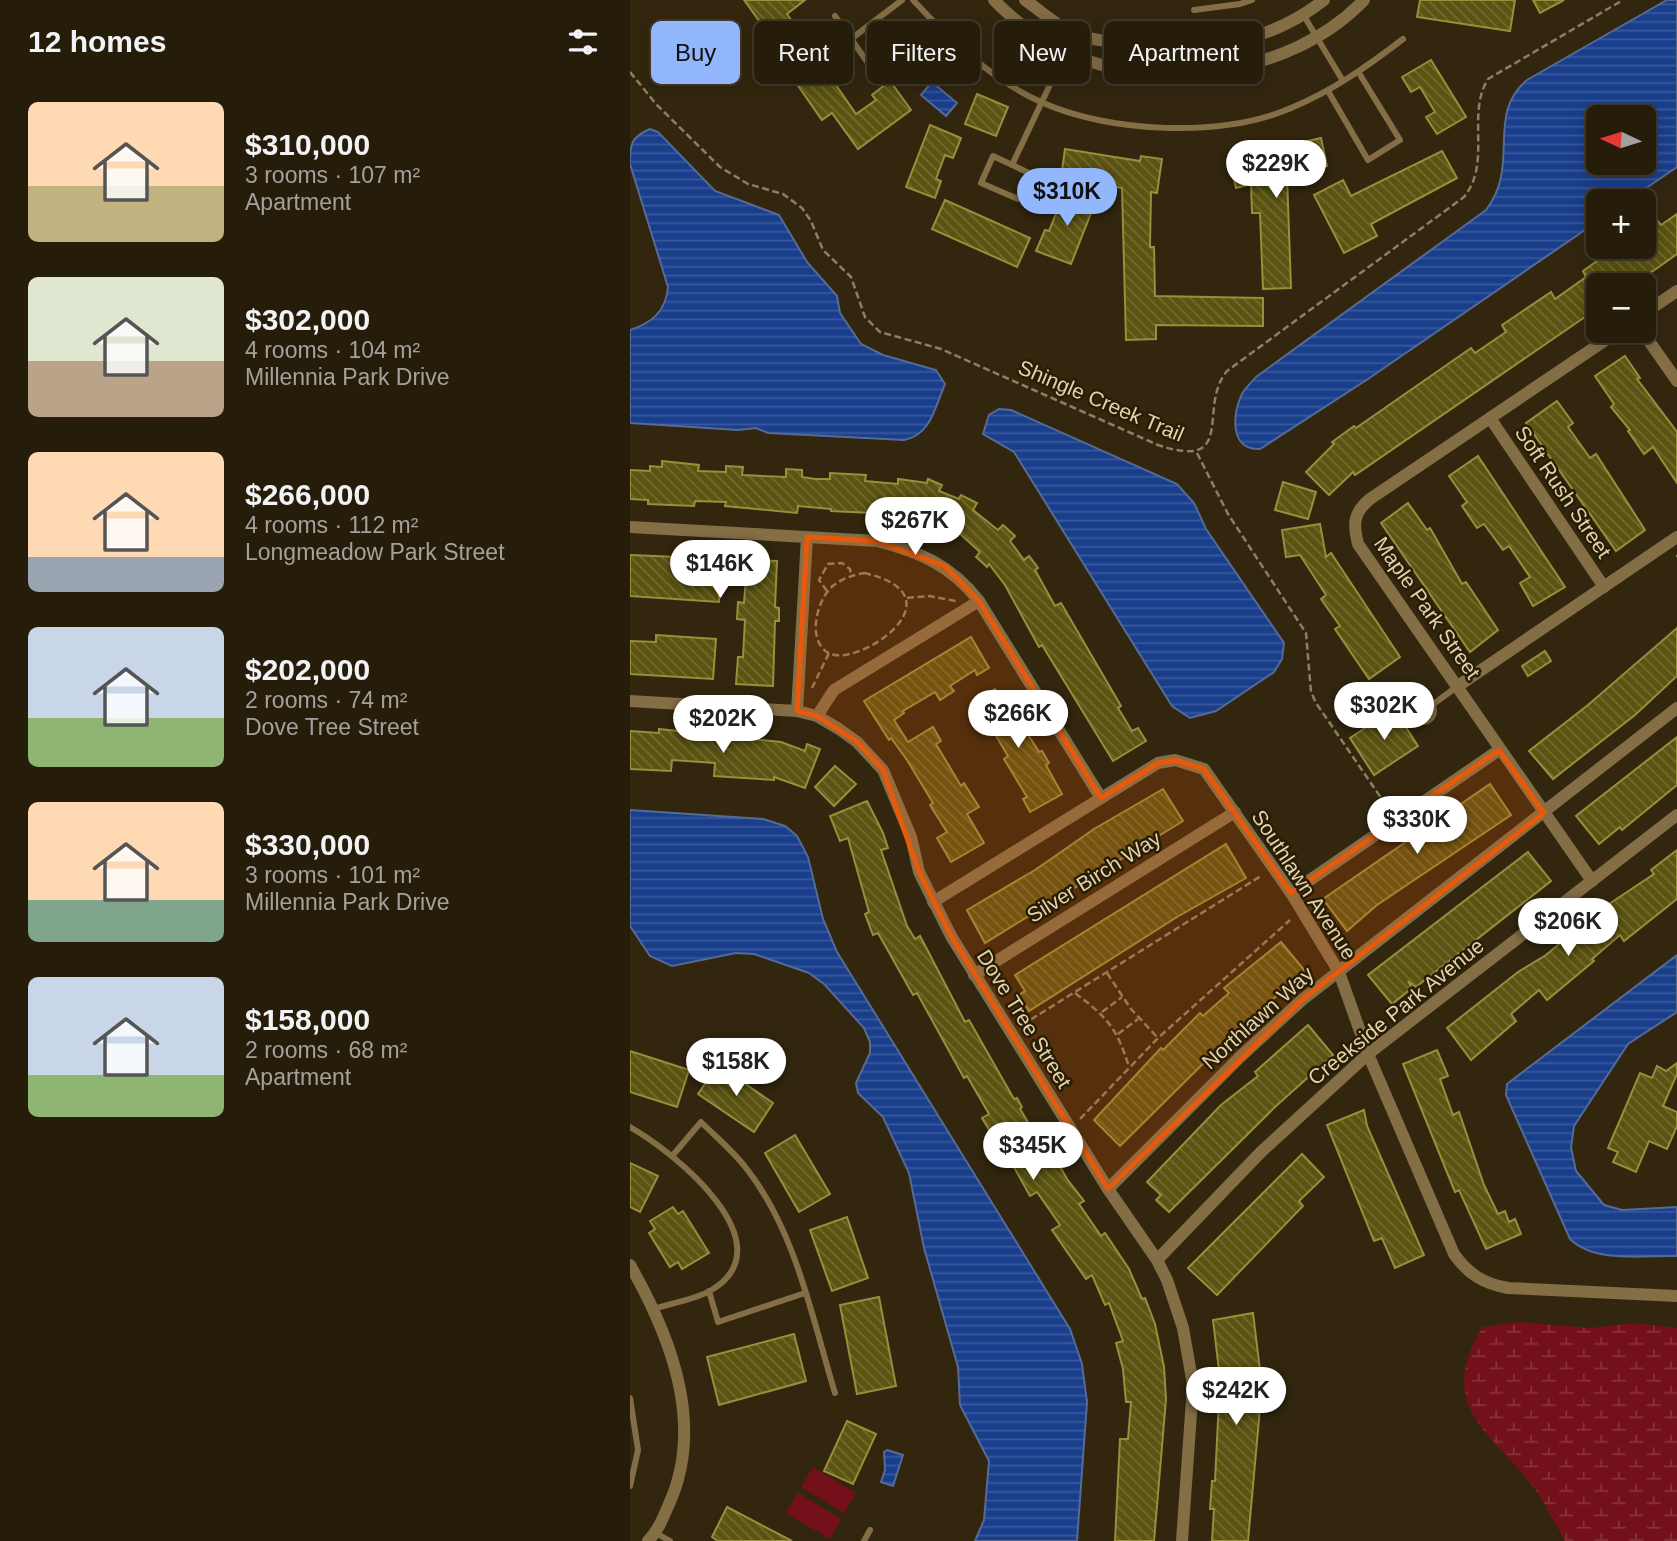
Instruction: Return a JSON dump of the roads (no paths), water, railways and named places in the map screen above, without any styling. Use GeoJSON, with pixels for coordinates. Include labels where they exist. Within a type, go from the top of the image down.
{"type":"FeatureCollection","features":[{"type":"Feature","properties":{"kind":"street"},"geometry":{"type":"LineString","coordinates":[[993,0],[1022,21]]}},
{"type":"Feature","properties":{"kind":"street"},"geometry":{"type":"LineString","coordinates":[[1026,0],[1056,21]]}},
{"type":"Feature","properties":{"kind":"street"},"geometry":{"type":"LineString","coordinates":[[1090,38],[1138,49],[1193,49],[1254,37],[1304,16],[1324,0]]}},
{"type":"Feature","properties":{"kind":"street"},"geometry":{"type":"LineString","coordinates":[[1090,62],[1194,74],[1234,68],[1276,55],[1318,37],[1364,0]]}},
{"type":"Feature","properties":{"kind":"street"},"geometry":{"type":"LineString","coordinates":[[1656,305],[1677,291]]}},
{"type":"Feature","properties":{"kind":"street","name":"Maple Park Street"},"geometry":{"type":"LineString","coordinates":[[1592,881],[1358,544],[1353,525],[1358,508],[1370,499],[1601,343]]}},
{"type":"Feature","properties":{"kind":"street"},"geometry":{"type":"LineString","coordinates":[[1650,343],[1677,381]]}},
{"type":"Feature","properties":{"kind":"street","name":"Soft Rush Street"},"geometry":{"type":"LineString","coordinates":[[1490,418],[1604,587]]}},
{"type":"Feature","properties":{"kind":"street"},"geometry":{"type":"LineString","coordinates":[[630,527],[877,541],[917,551],[945,566],[964,581],[979,601],[1101,798]]}},
{"type":"Feature","properties":{"kind":"street"},"geometry":{"type":"LineString","coordinates":[[797,711],[807,537]]}},
{"type":"Feature","properties":{"kind":"street"},"geometry":{"type":"LineString","coordinates":[[1458,686],[1677,537]]}},
{"type":"Feature","properties":{"kind":"street"},"geometry":{"type":"LineString","coordinates":[[817,716],[834,690],[979,601]]}},
{"type":"Feature","properties":{"kind":"street","name":"Dove Tree Street"},"geometry":{"type":"LineString","coordinates":[[630,701],[797,711],[817,716],[857,742],[883,770],[897,796],[919,872],[933,902],[974,975],[1108,1189],[1157,1260],[1183,1328],[1193,1385],[1182,1541]]}},
{"type":"Feature","properties":{"kind":"street","name":"Northlawn Way"},"geometry":{"type":"LineString","coordinates":[[1108,1189],[1240,1057],[1339,972],[1677,708]]}},
{"type":"Feature","properties":{"kind":"street"},"geometry":{"type":"LineString","coordinates":[[1291,893],[1499,750]]}},
{"type":"Feature","properties":{"kind":"street","name":"Southlawn Avenue"},"geometry":{"type":"LineString","coordinates":[[933,902],[1158,764],[1175,760],[1203,769],[1291,893],[1339,972],[1368,1054],[1454,1254],[1477,1278],[1508,1288],[1677,1296]]}},
{"type":"Feature","properties":{"kind":"street","name":"Silver Birch Way"},"geometry":{"type":"LineString","coordinates":[[974,975],[1235,812]]}},
{"type":"Feature","properties":{"kind":"street","name":"Creekside Park Avenue"},"geometry":{"type":"LineString","coordinates":[[1157,1260],[1261,1152],[1368,1054],[1677,814]]}},
{"type":"Feature","properties":{"kind":"street"},"geometry":{"type":"LineString","coordinates":[[630,1265],[654,1309],[677,1377],[687,1424],[681,1477],[652,1537]]}},
{"type":"Feature","properties":{"kind":"lane"},"geometry":{"type":"LineString","coordinates":[[853,37],[902,0]]}},
{"type":"Feature","properties":{"kind":"lane"},"geometry":{"type":"LineString","coordinates":[[913,0],[939,29],[980,64],[1041,102],[1088,116],[1153,128],[1234,125],[1277,113],[1328,91],[1359,73],[1403,39]]}},
{"type":"Feature","properties":{"kind":"lane"},"geometry":{"type":"LineString","coordinates":[[1194,10],[1252,0]]}},
{"type":"Feature","properties":{"kind":"lane"},"geometry":{"type":"LineString","coordinates":[[835,16],[838,21]]}},
{"type":"Feature","properties":{"kind":"lane"},"geometry":{"type":"LineString","coordinates":[[1304,16],[1343,81]]}},
{"type":"Feature","properties":{"kind":"lane"},"geometry":{"type":"LineString","coordinates":[[853,42],[867,62]]}},
{"type":"Feature","properties":{"kind":"lane"},"geometry":{"type":"LineString","coordinates":[[1328,91],[1368,160],[1400,140],[1359,73]]}},
{"type":"Feature","properties":{"kind":"lane"},"geometry":{"type":"LineString","coordinates":[[1012,165],[1050,84]]}},
{"type":"Feature","properties":{"kind":"lane"},"geometry":{"type":"LineString","coordinates":[[993,156],[1012,165],[1029,173],[1018,199],[981,183],[993,156]]}},
{"type":"Feature","properties":{"kind":"lane"},"geometry":{"type":"LineString","coordinates":[[1432,705],[1458,686]]}},
{"type":"Feature","properties":{"kind":"lane"},"geometry":{"type":"LineString","coordinates":[[673,1155],[701,1122],[747,1168],[776,1219],[797,1265],[835,1393]]}},
{"type":"Feature","properties":{"kind":"lane"},"geometry":{"type":"LineString","coordinates":[[630,1126],[673,1155],[719,1206],[735,1231],[737,1257],[726,1278],[709,1291],[654,1309]]}},
{"type":"Feature","properties":{"kind":"lane"},"geometry":{"type":"LineString","coordinates":[[709,1291],[718,1322],[805,1293]]}},
{"type":"Feature","properties":{"kind":"lane"},"geometry":{"type":"LineString","coordinates":[[630,1398],[638,1450],[630,1486]]}},
{"type":"Feature","properties":{"kind":"lane"},"geometry":{"type":"LineString","coordinates":[[864,1541],[870,1530]]}},
{"type":"Feature","properties":{"kind":"lane"},"geometry":{"type":"LineString","coordinates":[[652,1537],[670,1541]]}},
{"type":"Feature","properties":{"kind":"water"},"geometry":{"type":"Polygon","coordinates":[[[1667,0],[1677,0],[1677,167],[1645,189],[1586,189],[1586,229],[1368,379],[1260,449],[1243,444],[1236,430],[1236,412],[1242,394],[1256,377],[1486,210],[1496,193],[1501,176],[1505,125],[1515,94],[1527,80],[1667,0]]]}},
{"type":"Feature","properties":{"kind":"water"},"geometry":{"type":"Polygon","coordinates":[[[930,84],[934,84],[957,103],[946,116],[921,95],[930,84]]]}},
{"type":"Feature","properties":{"kind":"water"},"geometry":{"type":"Polygon","coordinates":[[[650,129],[658,132],[715,191],[779,215],[807,262],[837,296],[840,313],[861,344],[883,355],[936,370],[945,384],[931,419],[920,432],[904,440],[768,433],[756,428],[738,430],[630,423],[630,330],[657,315],[664,303],[668,287],[630,164],[630,151],[635,138],[650,129]]]}},
{"type":"Feature","properties":{"kind":"water"},"geometry":{"type":"Polygon","coordinates":[[[999,409],[1011,410],[1177,484],[1194,503],[1206,529],[1284,643],[1282,659],[1274,672],[1216,711],[1190,718],[1172,706],[1014,452],[983,434],[989,415],[999,409]]]}},
{"type":"Feature","properties":{"kind":"water"},"geometry":{"type":"Polygon","coordinates":[[[630,810],[763,819],[785,826],[797,836],[808,857],[823,919],[837,952],[1070,1329],[1082,1364],[1087,1402],[1077,1541],[975,1541],[984,1520],[989,1461],[960,1405],[958,1367],[924,1248],[909,1173],[883,1117],[858,1093],[856,1083],[870,1053],[870,1042],[864,1028],[824,984],[809,973],[754,954],[736,953],[672,966],[650,956],[630,926],[630,810]]]}},
{"type":"Feature","properties":{"kind":"water"},"geometry":{"type":"Polygon","coordinates":[[[1677,955],[1677,1012],[1628,1044],[1574,1126],[1571,1147],[1576,1171],[1604,1205],[1622,1210],[1677,1207],[1677,1256],[1621,1256],[1593,1252],[1570,1239],[1506,1095],[1507,1084],[1677,955]]]}},
{"type":"Feature","properties":{"kind":"water"},"geometry":{"type":"Polygon","coordinates":[[[887,1450],[903,1455],[893,1486],[881,1482],[885,1470],[884,1452],[887,1450]]]}}]}
